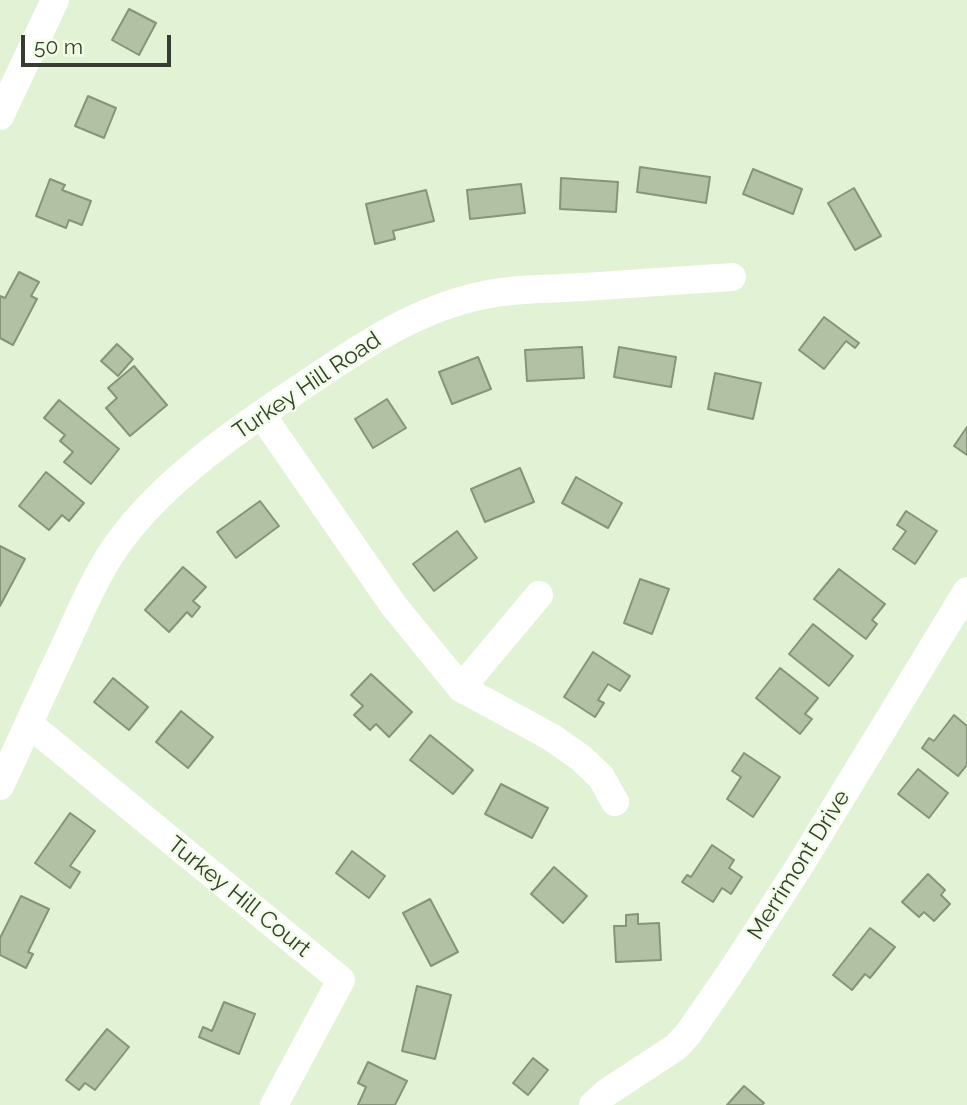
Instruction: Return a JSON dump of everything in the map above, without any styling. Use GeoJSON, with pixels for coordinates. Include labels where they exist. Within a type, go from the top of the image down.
{"type":"FeatureCollection","features":[{"type":"Feature","properties":{"kind":"street"},"geometry":{"type":"LineString","coordinates":[[0,116],[55,0]]}},
{"type":"Feature","properties":{"kind":"street","name":"Turkey Hill Road"},"geometry":{"type":"LineString","coordinates":[[0,786],[108,557],[154,501],[202,459],[261,414],[366,344],[405,322],[439,308],[483,295],[519,289],[732,277]]}},
{"type":"Feature","properties":{"kind":"street"},"geometry":{"type":"LineString","coordinates":[[261,414],[394,606],[461,688],[551,737],[581,758],[601,777],[615,802]]}},
{"type":"Feature","properties":{"kind":"street","name":"Merrimont Drive"},"geometry":{"type":"LineString","coordinates":[[593,1105],[606,1093],[676,1047],[688,1034],[799,867],[967,591]]}},
{"type":"Feature","properties":{"kind":"street"},"geometry":{"type":"LineString","coordinates":[[461,688],[539,595]]}},
{"type":"Feature","properties":{"kind":"street","name":"Turkey Hill Court"},"geometry":{"type":"LineString","coordinates":[[29,724],[341,980],[274,1105]]}},
{"type":"Feature","properties":{"kind":"building"},"geometry":{"type":"Polygon","coordinates":[[[129,9],[156,23],[139,55],[112,40],[129,9]]]}},
{"type":"Feature","properties":{"kind":"building"},"geometry":{"type":"Polygon","coordinates":[[[88,96],[116,108],[104,138],[75,126],[88,96]]]}},
{"type":"Feature","properties":{"kind":"building"},"geometry":{"type":"Polygon","coordinates":[[[640,167],[710,177],[706,203],[637,192],[640,167]]]}},
{"type":"Feature","properties":{"kind":"building"},"geometry":{"type":"Polygon","coordinates":[[[753,169],[802,189],[793,214],[743,194],[753,169]]]}},
{"type":"Feature","properties":{"kind":"building"},"geometry":{"type":"Polygon","coordinates":[[[561,178],[618,182],[616,212],[560,209],[561,178]]]}},
{"type":"Feature","properties":{"kind":"building"},"geometry":{"type":"Polygon","coordinates":[[[50,179],[65,185],[62,190],[91,201],[82,225],[69,220],[66,228],[36,216],[50,179]]]}},
{"type":"Feature","properties":{"kind":"building"},"geometry":{"type":"Polygon","coordinates":[[[521,184],[525,213],[470,219],[467,190],[521,184]]]}},
{"type":"Feature","properties":{"kind":"building"},"geometry":{"type":"Polygon","coordinates":[[[854,188],[881,236],[855,250],[828,203],[854,188]]]}},
{"type":"Feature","properties":{"kind":"building"},"geometry":{"type":"Polygon","coordinates":[[[426,190],[434,221],[393,231],[395,239],[375,244],[366,204],[426,190]]]}},
{"type":"Feature","properties":{"kind":"building"},"geometry":{"type":"Polygon","coordinates":[[[19,272],[39,282],[31,296],[37,299],[13,345],[0,338],[0,296],[5,298],[19,272]]]}},
{"type":"Feature","properties":{"kind":"building"},"geometry":{"type":"Polygon","coordinates":[[[824,317],[859,343],[855,348],[846,341],[824,369],[799,350],[824,317]]]}},
{"type":"Feature","properties":{"kind":"building"},"geometry":{"type":"Polygon","coordinates":[[[117,344],[133,359],[118,376],[101,361],[117,344]]]}},
{"type":"Feature","properties":{"kind":"building"},"geometry":{"type":"Polygon","coordinates":[[[582,347],[584,378],[527,381],[525,350],[582,347]]]}},
{"type":"Feature","properties":{"kind":"building"},"geometry":{"type":"Polygon","coordinates":[[[619,347],[676,357],[671,387],[614,377],[619,347]]]}},
{"type":"Feature","properties":{"kind":"building"},"geometry":{"type":"Polygon","coordinates":[[[478,357],[491,389],[452,404],[439,372],[478,357]]]}},
{"type":"Feature","properties":{"kind":"building"},"geometry":{"type":"Polygon","coordinates":[[[134,366],[167,405],[130,436],[106,408],[117,398],[108,388],[134,366]]]}},
{"type":"Feature","properties":{"kind":"building"},"geometry":{"type":"Polygon","coordinates":[[[715,373],[761,383],[753,419],[708,409],[715,373]]]}},
{"type":"Feature","properties":{"kind":"building"},"geometry":{"type":"Polygon","coordinates":[[[387,399],[406,428],[373,448],[355,419],[387,399]]]}},
{"type":"Feature","properties":{"kind":"building"},"geometry":{"type":"Polygon","coordinates":[[[59,400],[119,449],[91,484],[64,462],[73,452],[60,441],[65,435],[44,418],[59,400]]]}},
{"type":"Feature","properties":{"kind":"building"},"geometry":{"type":"Polygon","coordinates":[[[967,427],[967,455],[954,446],[967,427]]]}},
{"type":"Feature","properties":{"kind":"building"},"geometry":{"type":"Polygon","coordinates":[[[520,468],[534,502],[485,522],[471,489],[520,468]]]}},
{"type":"Feature","properties":{"kind":"building"},"geometry":{"type":"Polygon","coordinates":[[[46,472],[84,503],[69,521],[62,515],[49,530],[19,506],[46,472]]]}},
{"type":"Feature","properties":{"kind":"building"},"geometry":{"type":"Polygon","coordinates":[[[576,477],[622,503],[608,528],[562,503],[576,477]]]}},
{"type":"Feature","properties":{"kind":"building"},"geometry":{"type":"Polygon","coordinates":[[[260,501],[279,526],[236,558],[217,532],[260,501]]]}},
{"type":"Feature","properties":{"kind":"building"},"geometry":{"type":"Polygon","coordinates":[[[906,511],[937,531],[915,564],[893,549],[906,531],[897,525],[906,511]]]}},
{"type":"Feature","properties":{"kind":"building"},"geometry":{"type":"Polygon","coordinates":[[[457,531],[477,558],[434,591],[413,564],[457,531]]]}},
{"type":"Feature","properties":{"kind":"building"},"geometry":{"type":"Polygon","coordinates":[[[0,546],[25,559],[0,606],[0,546]]]}},
{"type":"Feature","properties":{"kind":"building"},"geometry":{"type":"Polygon","coordinates":[[[183,567],[206,587],[193,601],[200,607],[192,617],[187,612],[169,632],[145,610],[183,567]]]}},
{"type":"Feature","properties":{"kind":"building"},"geometry":{"type":"Polygon","coordinates":[[[839,569],[885,604],[872,620],[877,624],[866,639],[814,599],[839,569]]]}},
{"type":"Feature","properties":{"kind":"building"},"geometry":{"type":"Polygon","coordinates":[[[640,579],[669,589],[652,634],[624,623],[640,579]]]}},
{"type":"Feature","properties":{"kind":"building"},"geometry":{"type":"Polygon","coordinates":[[[813,624],[853,656],[829,686],[789,654],[813,624]]]}},
{"type":"Feature","properties":{"kind":"building"},"geometry":{"type":"Polygon","coordinates":[[[593,652],[630,676],[620,691],[608,684],[598,700],[604,703],[595,717],[564,697],[593,652]]]}},
{"type":"Feature","properties":{"kind":"building"},"geometry":{"type":"Polygon","coordinates":[[[780,668],[818,698],[805,714],[812,719],[800,734],[756,698],[780,668]]]}},
{"type":"Feature","properties":{"kind":"building"},"geometry":{"type":"Polygon","coordinates":[[[371,674],[412,712],[389,737],[376,724],[370,730],[354,715],[363,706],[351,695],[371,674]]]}},
{"type":"Feature","properties":{"kind":"building"},"geometry":{"type":"Polygon","coordinates":[[[113,678],[148,707],[129,730],[94,702],[113,678]]]}},
{"type":"Feature","properties":{"kind":"building"},"geometry":{"type":"Polygon","coordinates":[[[181,711],[213,737],[188,768],[156,742],[181,711]]]}},
{"type":"Feature","properties":{"kind":"building"},"geometry":{"type":"Polygon","coordinates":[[[954,715],[967,726],[967,765],[958,776],[922,748],[929,738],[934,741],[954,715]]]}},
{"type":"Feature","properties":{"kind":"building"},"geometry":{"type":"Polygon","coordinates":[[[430,735],[473,770],[453,794],[410,760],[430,735]]]}},
{"type":"Feature","properties":{"kind":"building"},"geometry":{"type":"Polygon","coordinates":[[[744,753],[780,777],[753,817],[727,799],[741,777],[732,771],[744,753]]]}},
{"type":"Feature","properties":{"kind":"building"},"geometry":{"type":"Polygon","coordinates":[[[918,769],[948,793],[929,818],[898,794],[918,769]]]}},
{"type":"Feature","properties":{"kind":"building"},"geometry":{"type":"Polygon","coordinates":[[[501,784],[548,808],[532,838],[485,814],[501,784]]]}},
{"type":"Feature","properties":{"kind":"building"},"geometry":{"type":"Polygon","coordinates":[[[70,813],[95,831],[70,866],[80,872],[70,888],[35,863],[70,813]]]}},
{"type":"Feature","properties":{"kind":"building"},"geometry":{"type":"Polygon","coordinates":[[[712,845],[734,860],[729,868],[742,877],[731,894],[722,888],[713,902],[682,882],[687,875],[691,877],[712,845]]]}},
{"type":"Feature","properties":{"kind":"building"},"geometry":{"type":"Polygon","coordinates":[[[352,851],[385,876],[369,898],[336,873],[352,851]]]}},
{"type":"Feature","properties":{"kind":"building"},"geometry":{"type":"Polygon","coordinates":[[[554,867],[587,896],[563,923],[531,894],[554,867]]]}},
{"type":"Feature","properties":{"kind":"building"},"geometry":{"type":"Polygon","coordinates":[[[928,874],[945,890],[941,895],[950,904],[934,921],[924,912],[919,917],[902,902],[928,874]]]}},
{"type":"Feature","properties":{"kind":"building"},"geometry":{"type":"Polygon","coordinates":[[[21,896],[49,909],[28,952],[33,954],[26,968],[0,955],[0,938],[21,896]]]}},
{"type":"Feature","properties":{"kind":"building"},"geometry":{"type":"Polygon","coordinates":[[[430,899],[458,952],[431,966],[403,913],[430,899]]]}},
{"type":"Feature","properties":{"kind":"building"},"geometry":{"type":"Polygon","coordinates":[[[638,914],[638,924],[659,923],[661,960],[616,962],[614,926],[626,926],[626,915],[638,914]]]}},
{"type":"Feature","properties":{"kind":"building"},"geometry":{"type":"Polygon","coordinates":[[[870,928],[895,947],[870,978],[865,974],[852,990],[833,975],[870,928]]]}},
{"type":"Feature","properties":{"kind":"building"},"geometry":{"type":"Polygon","coordinates":[[[417,986],[451,995],[435,1059],[402,1051],[417,986]]]}},
{"type":"Feature","properties":{"kind":"building"},"geometry":{"type":"Polygon","coordinates":[[[224,1002],[255,1014],[239,1054],[199,1037],[203,1027],[212,1031],[224,1002]]]}},
{"type":"Feature","properties":{"kind":"building"},"geometry":{"type":"Polygon","coordinates":[[[107,1029],[129,1047],[95,1090],[85,1083],[79,1090],[66,1080],[107,1029]]]}},
{"type":"Feature","properties":{"kind":"building"},"geometry":{"type":"Polygon","coordinates":[[[533,1058],[548,1070],[528,1095],[513,1083],[533,1058]]]}},
{"type":"Feature","properties":{"kind":"building"},"geometry":{"type":"Polygon","coordinates":[[[368,1062],[407,1081],[395,1105],[358,1105],[366,1087],[358,1083],[368,1062]]]}},
{"type":"Feature","properties":{"kind":"building"},"geometry":{"type":"Polygon","coordinates":[[[744,1086],[764,1103],[727,1105],[744,1086]]]}}]}
